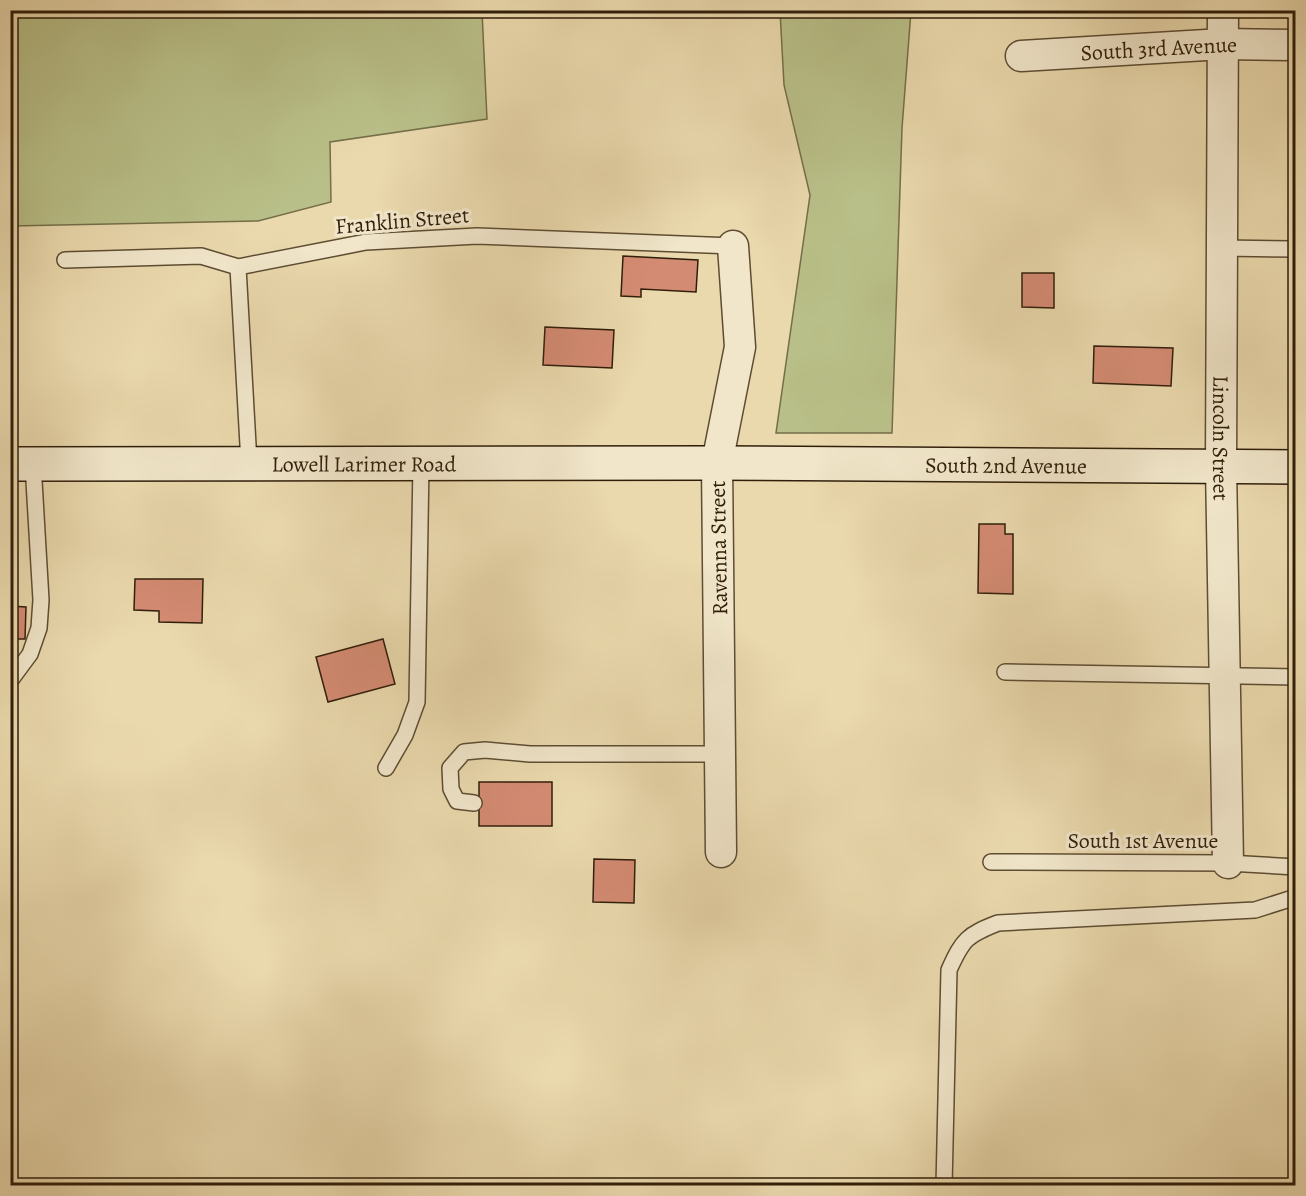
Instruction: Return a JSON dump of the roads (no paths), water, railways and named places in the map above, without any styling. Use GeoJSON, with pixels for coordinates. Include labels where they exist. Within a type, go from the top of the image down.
{"type":"FeatureCollection","features":[{"type":"Feature","properties":{"kind":"main road","name":"Lowell Larimer Road"},"geometry":{"type":"LineString","coordinates":[[22,464],[717,463]]}},
{"type":"Feature","properties":{"kind":"main road","name":"South 2nd Avenue"},"geometry":{"type":"LineString","coordinates":[[717,463],[1296,467]]}},
{"type":"Feature","properties":{"kind":"street","name":"Lincoln Street"},"geometry":{"type":"LineString","coordinates":[[1223,10],[1221,466],[1228,863]]}},
{"type":"Feature","properties":{"kind":"street","name":"South 3rd Avenue"},"geometry":{"type":"LineString","coordinates":[[1021,56],[1223,44],[1296,45]]}},
{"type":"Feature","properties":{"kind":"street","name":"Ravenna Street"},"geometry":{"type":"LineString","coordinates":[[721,852],[717,463],[740,347],[733,246]]}},
{"type":"Feature","properties":{"kind":"lane","name":"Franklin Street"},"geometry":{"type":"LineString","coordinates":[[238,267],[366,242],[477,236],[733,246]]}},
{"type":"Feature","properties":{"kind":"lane"},"geometry":{"type":"LineString","coordinates":[[1222,248],[1296,249]]}},
{"type":"Feature","properties":{"kind":"lane"},"geometry":{"type":"LineString","coordinates":[[65,260],[201,256],[238,267],[249,464]]}},
{"type":"Feature","properties":{"kind":"lane"},"geometry":{"type":"LineString","coordinates":[[10,681],[30,654],[39,628],[41,600],[22,464]]}},
{"type":"Feature","properties":{"kind":"lane"},"geometry":{"type":"LineString","coordinates":[[386,768],[405,735],[417,702],[421,464]]}},
{"type":"Feature","properties":{"kind":"lane"},"geometry":{"type":"LineString","coordinates":[[1005,672],[1296,677]]}},
{"type":"Feature","properties":{"kind":"lane"},"geometry":{"type":"LineString","coordinates":[[474,803],[457,801],[451,789],[450,768],[464,752],[485,750],[530,754],[720,754]]}},
{"type":"Feature","properties":{"kind":"lane","name":"South 1st Avenue"},"geometry":{"type":"LineString","coordinates":[[991,862],[1228,863],[1296,867]]}},
{"type":"Feature","properties":{"kind":"lane"},"geometry":{"type":"LineString","coordinates":[[944,1185],[949,970],[957,951],[971,933],[998,923],[1255,910],[1296,897]]}}]}
